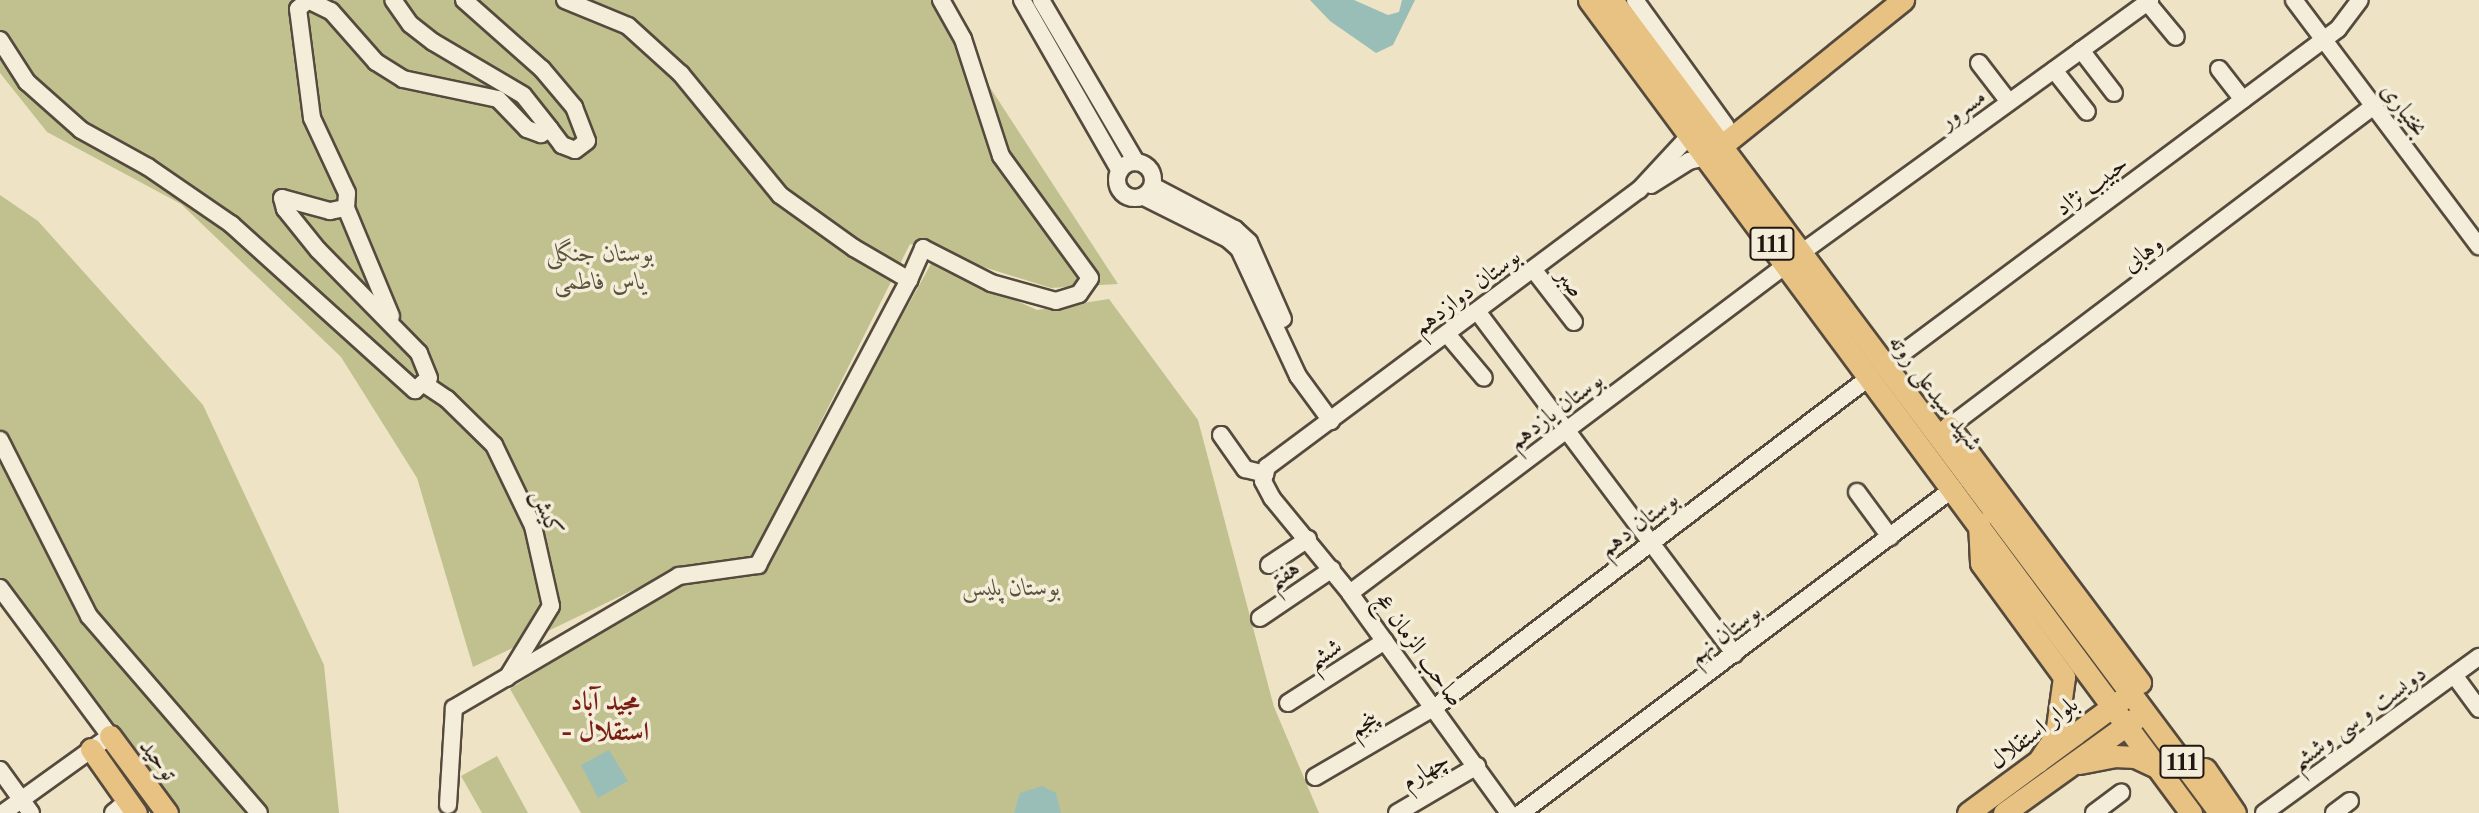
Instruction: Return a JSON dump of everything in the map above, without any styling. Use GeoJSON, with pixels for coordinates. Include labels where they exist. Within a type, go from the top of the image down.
{"type":"FeatureCollection","features":[{"type":"Feature","properties":{"kind":"main road","name":"شهید سیدعلی روته"},"geometry":{"type":"LineString","coordinates":[[1589,0],[1710,139]]}},
{"type":"Feature","properties":{"kind":"main road","name":"شهید سیدعلی روته"},"geometry":{"type":"LineString","coordinates":[[1612,0],[1794,259],[1961,483],[2054,626],[2191,813]]}},
{"type":"Feature","properties":{"kind":"main road"},"geometry":{"type":"LineString","coordinates":[[1710,139],[1778,96],[1903,0]]}},
{"type":"Feature","properties":{"kind":"main road","name":"شهید سیدعلی روته"},"geometry":{"type":"LineString","coordinates":[[1878,372],[1942,431],[1961,483]]}},
{"type":"Feature","properties":{"kind":"main road"},"geometry":{"type":"LineString","coordinates":[[1942,431],[2030,535],[2235,813]]}},
{"type":"Feature","properties":{"kind":"main road","name":"شهید سیدعلی روته"},"geometry":{"type":"LineString","coordinates":[[1988,522],[2131,694],[2220,813]]}},
{"type":"Feature","properties":{"kind":"main road"},"geometry":{"type":"LineString","coordinates":[[2030,535],[1988,522],[1982,563],[2064,677],[2064,706],[2056,735],[2038,762]]}},
{"type":"Feature","properties":{"kind":"main road"},"geometry":{"type":"LineString","coordinates":[[2054,626],[2057,664]]}},
{"type":"Feature","properties":{"kind":"main road","name":"بلوار استقلال"},"geometry":{"type":"LineString","coordinates":[[1968,813],[2112,705],[2131,694]]}},
{"type":"Feature","properties":{"kind":"main road","name":"بلوار استقلال"},"geometry":{"type":"LineString","coordinates":[[2004,813],[2144,712]]}},
{"type":"Feature","properties":{"kind":"main road"},"geometry":{"type":"LineString","coordinates":[[2070,765],[2114,756],[2135,757],[2157,767],[2177,756],[2175,729]]}},
{"type":"Feature","properties":{"kind":"main road","name":"توحید"},"geometry":{"type":"LineString","coordinates":[[110,736],[167,813]]}},
{"type":"Feature","properties":{"kind":"main road","name":"توحید"},"geometry":{"type":"LineString","coordinates":[[91,750],[135,813]]}},
{"type":"Feature","properties":{"kind":"street"},"geometry":{"type":"LineString","coordinates":[[395,326],[346,208],[347,193],[312,118],[298,9],[308,0],[331,11],[376,62],[403,79],[498,99],[527,129],[541,134],[550,129]]}},
{"type":"Feature","properties":{"kind":"street"},"geometry":{"type":"LineString","coordinates":[[393,0],[410,24],[433,41],[523,95],[562,145],[575,150],[587,141],[574,107],[542,69],[464,0]]}},
{"type":"Feature","properties":{"kind":"street"},"geometry":{"type":"LineString","coordinates":[[565,0],[628,26],[681,74],[780,195],[854,248],[909,280]]}},
{"type":"Feature","properties":{"kind":"street"},"geometry":{"type":"LineString","coordinates":[[445,810],[454,708],[506,680],[679,576],[758,565],[909,280],[923,248],[991,283],[1056,301],[1079,294],[1090,278],[1001,156],[963,39],[941,0]]}},
{"type":"Feature","properties":{"kind":"street"},"geometry":{"type":"LineString","coordinates":[[1022,0],[1120,171]]}},
{"type":"Feature","properties":{"kind":"street"},"geometry":{"type":"LineString","coordinates":[[1041,0],[1136,162],[1149,168],[1148,191]]}},
{"type":"Feature","properties":{"kind":"street"},"geometry":{"type":"LineString","coordinates":[[1635,0],[1710,139]]}},
{"type":"Feature","properties":{"kind":"street","name":"بختیاری"},"geometry":{"type":"LineString","coordinates":[[2294,0],[2479,246]]}},
{"type":"Feature","properties":{"kind":"street","name":"حبیب نژاد"},"geometry":{"type":"LineString","coordinates":[[1878,372],[2325,39],[2360,0]]}},
{"type":"Feature","properties":{"kind":"street"},"geometry":{"type":"LineString","coordinates":[[2149,1],[2176,37]]}},
{"type":"Feature","properties":{"kind":"street","name":"مسرور"},"geometry":{"type":"LineString","coordinates":[[1794,259],[2149,1]]}},
{"type":"Feature","properties":{"kind":"street","name":"کیش"},"geometry":{"type":"LineString","coordinates":[[0,40],[27,82],[82,130],[148,167],[231,224],[415,390],[423,383],[447,399],[494,445],[533,526],[551,606],[506,680]]}},
{"type":"Feature","properties":{"kind":"street"},"geometry":{"type":"LineString","coordinates":[[2081,50],[2114,93]]}},
{"type":"Feature","properties":{"kind":"street"},"geometry":{"type":"LineString","coordinates":[[1979,63],[2009,102]]}},
{"type":"Feature","properties":{"kind":"street"},"geometry":{"type":"LineString","coordinates":[[2054,69],[2087,112]]}},
{"type":"Feature","properties":{"kind":"street"},"geometry":{"type":"LineString","coordinates":[[2218,69],[2244,100]]}},
{"type":"Feature","properties":{"kind":"street","name":"وهابی"},"geometry":{"type":"LineString","coordinates":[[1942,431],[2375,106]]}},
{"type":"Feature","properties":{"kind":"street","name":"بوستان دوازدهم"},"geometry":{"type":"LineString","coordinates":[[1265,474],[1267,467],[1710,139]]}},
{"type":"Feature","properties":{"kind":"street","name":"بوستان دوازدهم"},"geometry":{"type":"LineString","coordinates":[[1639,190],[1689,161],[1710,139]]}},
{"type":"Feature","properties":{"kind":"street"},"geometry":{"type":"LineString","coordinates":[[1136,162],[1120,171],[1117,180],[1122,193],[1135,199],[1148,191]]}},
{"type":"Feature","properties":{"kind":"street"},"geometry":{"type":"LineString","coordinates":[[1148,191],[1228,239],[1239,249],[1298,376],[1314,395],[1325,425]]}},
{"type":"Feature","properties":{"kind":"street"},"geometry":{"type":"LineString","coordinates":[[346,208],[330,211],[282,198],[285,209],[318,250],[419,353],[429,378],[423,383]]}},
{"type":"Feature","properties":{"kind":"street","name":"بوستان یازدهم"},"geometry":{"type":"LineString","coordinates":[[1350,593],[1794,259]]}},
{"type":"Feature","properties":{"kind":"street","name":"صبر"},"geometry":{"type":"LineString","coordinates":[[1533,269],[1574,322]]}},
{"type":"Feature","properties":{"kind":"street"},"geometry":{"type":"LineString","coordinates":[[1477,311],[1735,654]]}},
{"type":"Feature","properties":{"kind":"street"},"geometry":{"type":"LineString","coordinates":[[1447,334],[1483,378]]}},
{"type":"Feature","properties":{"kind":"street","name":"بوستان دهم"},"geometry":{"type":"LineString","coordinates":[[1434,707],[1878,372]]}},
{"type":"Feature","properties":{"kind":"street","name":"بوستان دوازدهم"},"geometry":{"type":"LineString","coordinates":[[1289,516],[1275,481],[1278,470],[1325,425]]}},
{"type":"Feature","properties":{"kind":"street"},"geometry":{"type":"LineString","coordinates":[[1221,435],[1245,469],[1265,474],[1263,481],[1272,498],[1289,516]]}},
{"type":"Feature","properties":{"kind":"street"},"geometry":{"type":"LineString","coordinates":[[0,440],[89,616],[259,813]]}},
{"type":"Feature","properties":{"kind":"street","name":"بوستان نهم"},"geometry":{"type":"LineString","coordinates":[[1521,813],[1961,483]]}},
{"type":"Feature","properties":{"kind":"street"},"geometry":{"type":"LineString","coordinates":[[1857,492],[1889,537]]}},
{"type":"Feature","properties":{"kind":"street","name":"صاحب الزمان عج"},"geometry":{"type":"LineString","coordinates":[[1289,516],[1350,593],[1509,813]]}},
{"type":"Feature","properties":{"kind":"street"},"geometry":{"type":"LineString","coordinates":[[1269,565],[1308,538]]}},
{"type":"Feature","properties":{"kind":"street","name":"هفتم"},"geometry":{"type":"LineString","coordinates":[[1260,618],[1332,569]]}},
{"type":"Feature","properties":{"kind":"street"},"geometry":{"type":"LineString","coordinates":[[0,589],[110,736],[26,807],[3,813]]}},
{"type":"Feature","properties":{"kind":"street","name":"ششم"},"geometry":{"type":"LineString","coordinates":[[1288,703],[1385,641]]}},
{"type":"Feature","properties":{"kind":"street","name":"دویست و سی وششم"},"geometry":{"type":"LineString","coordinates":[[2264,813],[2479,657]]}},
{"type":"Feature","properties":{"kind":"street"},"geometry":{"type":"LineString","coordinates":[[2454,675],[2479,709]]}},
{"type":"Feature","properties":{"kind":"street","name":"پنجم"},"geometry":{"type":"LineString","coordinates":[[1315,777],[1434,707]]}},
{"type":"Feature","properties":{"kind":"street","name":"چهارم"},"geometry":{"type":"LineString","coordinates":[[1397,813],[1477,766]]}},
{"type":"Feature","properties":{"kind":"street"},"geometry":{"type":"LineString","coordinates":[[0,770],[26,807]]}},
{"type":"Feature","properties":{"kind":"street"},"geometry":{"type":"LineString","coordinates":[[2094,813],[2121,793]]}},
{"type":"Feature","properties":{"kind":"street"},"geometry":{"type":"LineString","coordinates":[[2334,813],[2350,801]]}},
{"type":"Feature","properties":{"kind":"street"},"geometry":{"type":"LineString","coordinates":[[113,813],[119,808],[124,813]]}},
{"type":"Feature","properties":{"kind":"green space","name":"بوستان جنگلی یاس فاطمی"},"geometry":{"type":"Polygon","coordinates":[[[0,0],[933,0],[1118,284],[1051,288],[910,244],[753,557],[679,568],[473,667],[417,478],[341,357],[181,204],[47,132],[0,73],[0,0]]]}},
{"type":"Feature","properties":{"kind":"green space"},"geometry":{"type":"Polygon","coordinates":[[[0,195],[38,221],[203,405],[324,665],[339,813],[173,813],[0,585],[0,195]]]}},
{"type":"Feature","properties":{"kind":"green space","name":"بوستان پلیس"},"geometry":{"type":"Polygon","coordinates":[[[932,262],[1037,310],[1109,299],[1198,420],[1274,707],[1319,813],[581,813],[510,689],[682,579],[760,574],[932,262]]]}},
{"type":"Feature","properties":{"kind":"green space"},"geometry":{"type":"Polygon","coordinates":[[[497,756],[528,813],[482,813],[461,776],[497,756]]]}},
{"type":"Feature","properties":{"kind":"water"},"geometry":{"type":"Polygon","coordinates":[[[1310,0],[1354,0],[1388,15],[1399,12],[1402,0],[1415,0],[1393,45],[1376,53],[1330,21],[1310,0]]]}},
{"type":"Feature","properties":{"kind":"water"},"geometry":{"type":"Polygon","coordinates":[[[609,750],[628,781],[598,798],[581,765],[609,750]]]}},
{"type":"Feature","properties":{"kind":"water"},"geometry":{"type":"Polygon","coordinates":[[[1042,786],[1056,793],[1061,813],[1014,813],[1020,793],[1042,786]]]}},
{"type":"Feature","properties":{"kind":"district","name":"مجید آباد - استقلال"},"geometry":{"type":"Point","coordinates":[605,717]}}]}
